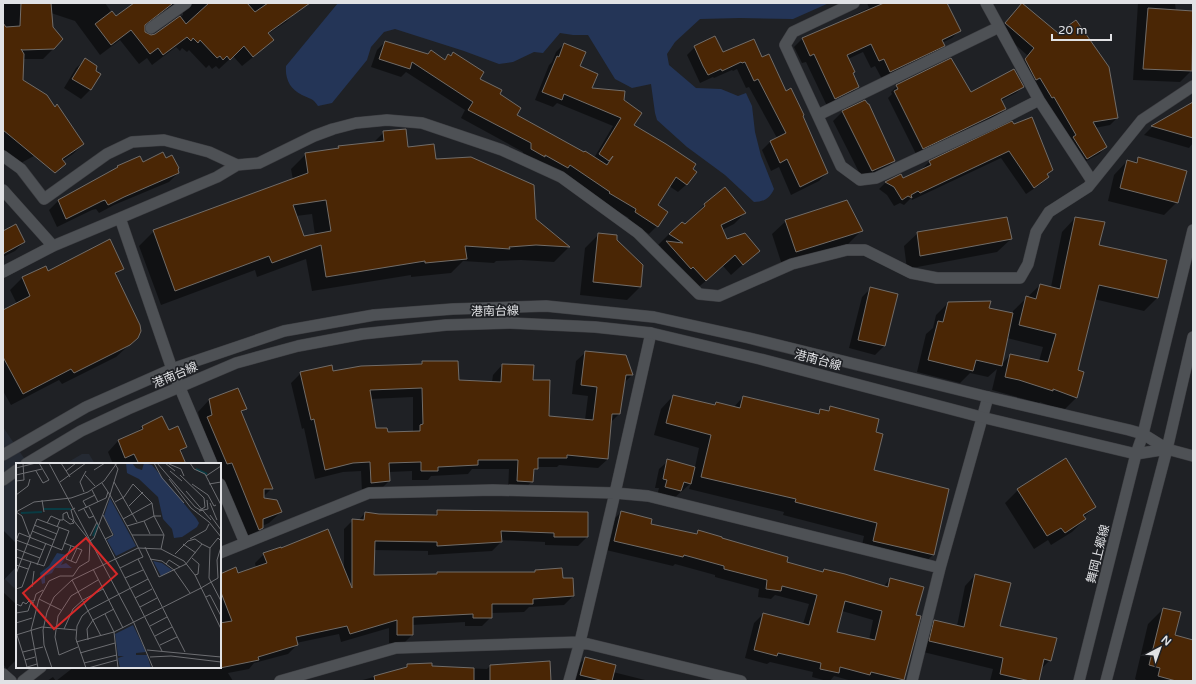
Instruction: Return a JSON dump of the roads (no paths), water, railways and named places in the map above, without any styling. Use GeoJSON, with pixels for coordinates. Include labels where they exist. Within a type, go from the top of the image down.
{"type":"FeatureCollection","features":[{"type":"Feature","properties":{"kind":"street"},"geometry":{"type":"LineString","coordinates":[[151,28],[186,3]]}},
{"type":"Feature","properties":{"kind":"street"},"geometry":{"type":"LineString","coordinates":[[854,3],[793,32],[785,45],[841,166],[860,180],[876,178],[986,127],[1039,100]]}},
{"type":"Feature","properties":{"kind":"street"},"geometry":{"type":"LineString","coordinates":[[986,3],[1039,100],[1092,181]]}},
{"type":"Feature","properties":{"kind":"street"},"geometry":{"type":"LineString","coordinates":[[818,115],[999,27]]}},
{"type":"Feature","properties":{"kind":"street"},"geometry":{"type":"LineString","coordinates":[[3,272],[53,246],[217,177],[237,165],[259,163],[314,136],[333,129],[356,123],[387,120],[422,122],[502,150],[561,176],[638,233],[699,294],[719,296],[792,264],[847,250],[865,250],[911,273],[937,278],[1020,278],[1028,264],[1036,232],[1049,212],[1088,187],[1142,120],[1193,86]]}},
{"type":"Feature","properties":{"kind":"street"},"geometry":{"type":"LineString","coordinates":[[3,156],[21,169],[44,199],[106,154],[132,142],[164,140],[209,152],[237,165]]}},
{"type":"Feature","properties":{"kind":"street"},"geometry":{"type":"LineString","coordinates":[[3,190],[53,246]]}},
{"type":"Feature","properties":{"kind":"street"},"geometry":{"type":"LineString","coordinates":[[120,218],[172,369],[212,463]]}},
{"type":"Feature","properties":{"kind":"street","name":"舞岡上郷線"},"geometry":{"type":"LineString","coordinates":[[1079,681],[1136,454],[1143,434],[1193,230]]}},
{"type":"Feature","properties":{"kind":"street"},"geometry":{"type":"LineString","coordinates":[[3,455],[86,407],[172,369],[284,331],[374,315],[453,309],[546,306],[654,317],[749,338],[1143,434],[1167,449],[1193,456]]}},
{"type":"Feature","properties":{"kind":"street","name":"港南台線"},"geometry":{"type":"LineString","coordinates":[[28,463],[81,431],[236,363],[298,346],[377,332],[446,325],[510,323],[595,327],[651,333],[760,359],[981,417],[1136,454]]}},
{"type":"Feature","properties":{"kind":"street"},"geometry":{"type":"LineString","coordinates":[[569,681],[580,642],[651,333]]}},
{"type":"Feature","properties":{"kind":"street"},"geometry":{"type":"LineString","coordinates":[[1106,681],[1167,449],[1193,337]]}},
{"type":"Feature","properties":{"kind":"street"},"geometry":{"type":"LineString","coordinates":[[912,681],[940,568],[981,417],[988,397]]}},
{"type":"Feature","properties":{"kind":"street"},"geometry":{"type":"LineString","coordinates":[[1136,454],[1167,449]]}},
{"type":"Feature","properties":{"kind":"street"},"geometry":{"type":"LineString","coordinates":[[3,480],[16,471]]}},
{"type":"Feature","properties":{"kind":"street"},"geometry":{"type":"LineString","coordinates":[[221,486],[245,543]]}},
{"type":"Feature","properties":{"kind":"street"},"geometry":{"type":"LineString","coordinates":[[221,553],[369,493],[493,490],[615,493],[648,496],[940,568]]}},
{"type":"Feature","properties":{"kind":"street"},"geometry":{"type":"LineString","coordinates":[[280,681],[396,648],[580,642],[741,681]]}},
{"type":"Feature","properties":{"kind":"street"},"geometry":{"type":"LineString","coordinates":[[23,681],[40,668]]}},
{"type":"Feature","properties":{"kind":"street"},"geometry":{"type":"LineString","coordinates":[[3,674],[11,681]]}}]}
